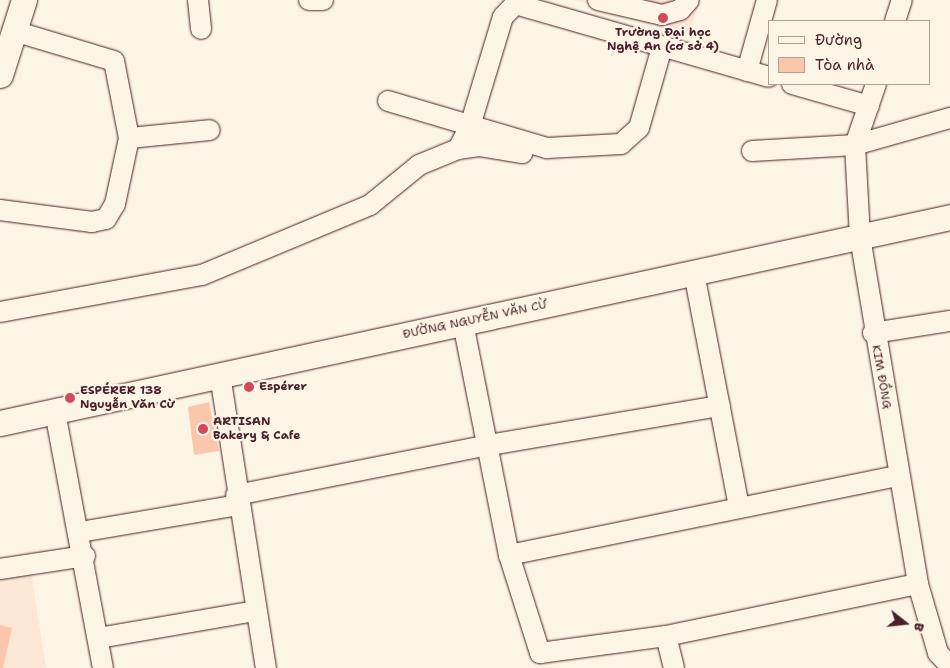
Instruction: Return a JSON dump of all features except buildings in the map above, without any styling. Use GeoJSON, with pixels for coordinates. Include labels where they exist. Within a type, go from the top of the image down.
{"type":"FeatureCollection","features":[{"type":"Feature","properties":{"kind":"main road"},"geometry":{"type":"LineString","coordinates":[[0,75],[24,0]]}},
{"type":"Feature","properties":{"kind":"main road","name":"ĐƯỜNG NGUYỄN VĂN CỪ"},"geometry":{"type":"LineString","coordinates":[[0,423],[950,217]]}},
{"type":"Feature","properties":{"kind":"street"},"geometry":{"type":"LineString","coordinates":[[198,0],[201,29]]}},
{"type":"Feature","properties":{"kind":"street"},"geometry":{"type":"LineString","coordinates":[[309,0],[323,0]]}},
{"type":"Feature","properties":{"kind":"street"},"geometry":{"type":"LineString","coordinates":[[598,0],[662,16],[680,10],[688,0]]}},
{"type":"Feature","properties":{"kind":"street"},"geometry":{"type":"LineString","coordinates":[[747,71],[767,0]]}},
{"type":"Feature","properties":{"kind":"street"},"geometry":{"type":"LineString","coordinates":[[895,20],[902,0]]}},
{"type":"Feature","properties":{"kind":"street"},"geometry":{"type":"LineString","coordinates":[[458,149],[470,126],[503,17],[515,4],[768,77]]}},
{"type":"Feature","properties":{"kind":"street"},"geometry":{"type":"LineString","coordinates":[[0,210],[92,222],[106,219],[115,204],[130,138],[114,61],[14,32]]}},
{"type":"Feature","properties":{"kind":"street"},"geometry":{"type":"LineString","coordinates":[[388,101],[547,148],[628,142],[639,128],[662,47]]}},
{"type":"Feature","properties":{"kind":"street"},"geometry":{"type":"LineString","coordinates":[[795,85],[868,106]]}},
{"type":"Feature","properties":{"kind":"street","name":"KIM ĐỒNG"},"geometry":{"type":"LineString","coordinates":[[876,85],[855,145],[860,237],[873,333],[918,584],[944,660]]}},
{"type":"Feature","properties":{"kind":"street"},"geometry":{"type":"LineString","coordinates":[[752,151],[855,145],[950,118]]}},
{"type":"Feature","properties":{"kind":"street"},"geometry":{"type":"LineString","coordinates":[[130,138],[210,130]]}},
{"type":"Feature","properties":{"kind":"street"},"geometry":{"type":"LineString","coordinates":[[0,312],[202,276],[361,210],[419,164],[458,149],[479,146],[522,153]]}},
{"type":"Feature","properties":{"kind":"street"},"geometry":{"type":"LineString","coordinates":[[694,273],[739,507]]}},
{"type":"Feature","properties":{"kind":"street"},"geometry":{"type":"LineString","coordinates":[[873,333],[950,321]]}},
{"type":"Feature","properties":{"kind":"street"},"geometry":{"type":"LineString","coordinates":[[463,323],[489,445],[508,555],[535,649],[551,661],[918,584]]}},
{"type":"Feature","properties":{"kind":"street"},"geometry":{"type":"LineString","coordinates":[[220,376],[237,500],[266,668]]}},
{"type":"Feature","properties":{"kind":"street"},"geometry":{"type":"LineString","coordinates":[[80,532],[489,445],[720,406]]}},
{"type":"Feature","properties":{"kind":"street"},"geometry":{"type":"LineString","coordinates":[[55,412],[85,556],[103,668]]}},
{"type":"Feature","properties":{"kind":"street"},"geometry":{"type":"LineString","coordinates":[[508,555],[899,476]]}},
{"type":"Feature","properties":{"kind":"street"},"geometry":{"type":"LineString","coordinates":[[0,569],[85,556]]}},
{"type":"Feature","properties":{"kind":"street"},"geometry":{"type":"LineString","coordinates":[[99,638],[256,611]]}},
{"type":"Feature","properties":{"kind":"street"},"geometry":{"type":"LineString","coordinates":[[666,636],[674,668]]}},
{"type":"Feature","properties":{"kind":"shaded area","name":"Trường Đại học Nghệ An (cơ sở 4)"},"geometry":{"type":"Polygon","coordinates":[[[575,0],[700,0],[689,36],[575,0]]]}},
{"type":"Feature","properties":{"kind":"shaded area"},"geometry":{"type":"Polygon","coordinates":[[[31,572],[46,668],[0,668],[0,576],[31,572]]]}},
{"type":"Feature","properties":{"kind":"place","name":"Trường Đại học Nghệ An (cơ sở 4)"},"geometry":{"type":"Point","coordinates":[663,18]}},
{"type":"Feature","properties":{"kind":"place","name":"Espérer"},"geometry":{"type":"Point","coordinates":[249,387]}},
{"type":"Feature","properties":{"kind":"place","name":"ESPÉRER 138 Nguyễn Văn Cừ"},"geometry":{"type":"Point","coordinates":[70,398]}},
{"type":"Feature","properties":{"kind":"place","name":"ARTISAN Bakery & Cafe"},"geometry":{"type":"Point","coordinates":[203,429]}}]}
